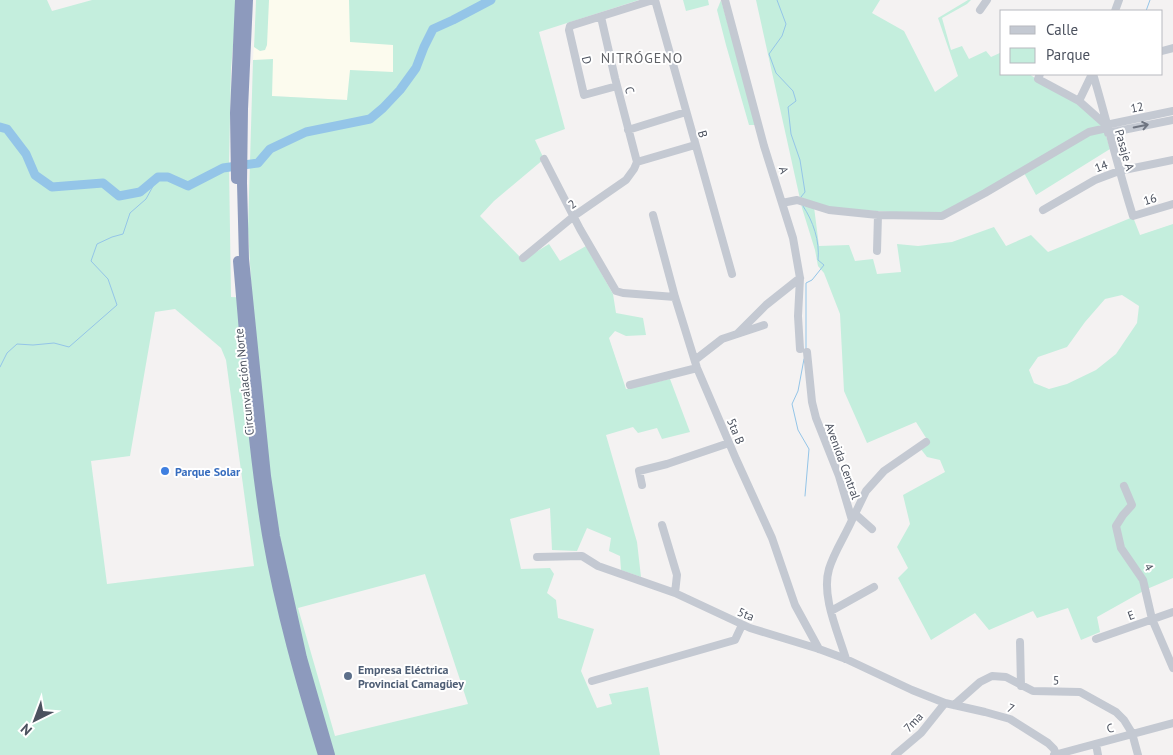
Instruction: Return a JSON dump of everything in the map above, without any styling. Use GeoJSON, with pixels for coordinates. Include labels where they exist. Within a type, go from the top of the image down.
{"type":"FeatureCollection","features":[{"type":"Feature","properties":{"kind":"highway","name":"Circunvalación Norte"},"geometry":{"type":"LineString","coordinates":[[240,0],[238,259],[250,406],[268,536],[293,657],[323,755]]}},
{"type":"Feature","properties":{"kind":"highway","name":"Circunvalación Norte"},"geometry":{"type":"LineString","coordinates":[[241,53],[248,0]]}},
{"type":"Feature","properties":{"kind":"highway","name":"Circunvalación Norte"},"geometry":{"type":"LineString","coordinates":[[239,184],[244,259],[266,476],[275,536],[302,658],[330,755]]}},
{"type":"Feature","properties":{"kind":"street"},"geometry":{"type":"LineString","coordinates":[[601,17],[654,0]]}},
{"type":"Feature","properties":{"kind":"street","name":"B"},"geometry":{"type":"LineString","coordinates":[[654,0],[732,274]]}},
{"type":"Feature","properties":{"kind":"street","name":"A"},"geometry":{"type":"LineString","coordinates":[[725,0],[764,146],[793,238],[800,278],[798,316],[803,351]]}},
{"type":"Feature","properties":{"kind":"street"},"geometry":{"type":"LineString","coordinates":[[980,10],[987,0]]}},
{"type":"Feature","properties":{"kind":"street","name":"D"},"geometry":{"type":"LineString","coordinates":[[601,17],[570,26],[569,30],[584,95],[617,86]]}},
{"type":"Feature","properties":{"kind":"street","name":"C"},"geometry":{"type":"LineString","coordinates":[[601,17],[636,165]]}},
{"type":"Feature","properties":{"kind":"street"},"geometry":{"type":"LineString","coordinates":[[782,203],[797,200],[829,210],[878,215],[942,216],[986,194],[1089,132],[1107,128],[1100,97],[1092,75]]}},
{"type":"Feature","properties":{"kind":"street"},"geometry":{"type":"LineString","coordinates":[[1079,101],[1092,75]]}},
{"type":"Feature","properties":{"kind":"street","name":"Pasaje A"},"geometry":{"type":"LineString","coordinates":[[1039,76],[1079,101],[1107,128],[1132,216]]}},
{"type":"Feature","properties":{"kind":"street","name":"12"},"geometry":{"type":"LineString","coordinates":[[1107,128],[1173,111]]}},
{"type":"Feature","properties":{"kind":"street"},"geometry":{"type":"LineString","coordinates":[[628,130],[686,112]]}},
{"type":"Feature","properties":{"kind":"street","name":"12"},"geometry":{"type":"LineString","coordinates":[[1107,128],[1173,120]]}},
{"type":"Feature","properties":{"kind":"street","name":"2"},"geometry":{"type":"LineString","coordinates":[[523,258],[574,216],[626,180],[636,165],[694,145]]}},
{"type":"Feature","properties":{"kind":"street"},"geometry":{"type":"LineString","coordinates":[[544,159],[616,290],[623,293],[675,297]]}},
{"type":"Feature","properties":{"kind":"street","name":"14"},"geometry":{"type":"LineString","coordinates":[[1043,210],[1095,180],[1119,171],[1173,160]]}},
{"type":"Feature","properties":{"kind":"street","name":"16"},"geometry":{"type":"LineString","coordinates":[[1132,216],[1173,204]]}},
{"type":"Feature","properties":{"kind":"street","name":"5ta B"},"geometry":{"type":"LineString","coordinates":[[653,215],[675,297],[696,364],[772,538],[795,605],[819,649]]}},
{"type":"Feature","properties":{"kind":"street"},"geometry":{"type":"LineString","coordinates":[[877,251],[878,215]]}},
{"type":"Feature","properties":{"kind":"street"},"geometry":{"type":"LineString","coordinates":[[738,333],[766,305],[800,278]]}},
{"type":"Feature","properties":{"kind":"street"},"geometry":{"type":"LineString","coordinates":[[630,385],[696,364],[722,339],[764,325]]}},
{"type":"Feature","properties":{"kind":"street","name":"Avenida Central"},"geometry":{"type":"LineString","coordinates":[[803,351],[816,418],[853,517],[828,571],[826,584],[827,598],[846,659]]}},
{"type":"Feature","properties":{"kind":"street"},"geometry":{"type":"LineString","coordinates":[[872,529],[853,517],[866,491],[884,471],[926,442]]}},
{"type":"Feature","properties":{"kind":"street"},"geometry":{"type":"LineString","coordinates":[[642,486],[639,471],[667,464],[729,443]]}},
{"type":"Feature","properties":{"kind":"street","name":"4"},"geometry":{"type":"LineString","coordinates":[[1124,486],[1132,505],[1122,515],[1116,526],[1116,531],[1121,548],[1143,580],[1152,619],[1173,668]]}},
{"type":"Feature","properties":{"kind":"street"},"geometry":{"type":"LineString","coordinates":[[662,525],[677,575],[675,593]]}},
{"type":"Feature","properties":{"kind":"street","name":"5ta"},"geometry":{"type":"LineString","coordinates":[[537,557],[582,556],[598,566],[675,593],[742,625],[846,659],[912,690],[945,703]]}},
{"type":"Feature","properties":{"kind":"street"},"geometry":{"type":"LineString","coordinates":[[831,611],[874,586]]}},
{"type":"Feature","properties":{"kind":"street","name":"E"},"geometry":{"type":"LineString","coordinates":[[1096,639],[1173,612]]}},
{"type":"Feature","properties":{"kind":"street"},"geometry":{"type":"LineString","coordinates":[[592,681],[735,640],[742,625]]}},
{"type":"Feature","properties":{"kind":"street"},"geometry":{"type":"LineString","coordinates":[[1020,642],[1021,686]]}},
{"type":"Feature","properties":{"kind":"street","name":"5"},"geometry":{"type":"LineString","coordinates":[[954,704],[980,682],[992,676],[1006,677],[1033,691],[1085,693],[1116,712],[1124,720],[1132,733],[1138,755]]}},
{"type":"Feature","properties":{"kind":"street","name":"7"},"geometry":{"type":"LineString","coordinates":[[945,703],[1010,719],[1048,743],[1054,749],[1056,755]]}},
{"type":"Feature","properties":{"kind":"street","name":"7ma"},"geometry":{"type":"LineString","coordinates":[[895,755],[921,733],[945,703]]}},
{"type":"Feature","properties":{"kind":"street","name":"C"},"geometry":{"type":"LineString","coordinates":[[1056,755],[1173,723]]}},
{"type":"Feature","properties":{"kind":"street"},"geometry":{"type":"LineString","coordinates":[[1096,744],[1098,755]]}},
{"type":"Feature","properties":{"kind":"shaded area"},"geometry":{"type":"Polygon","coordinates":[[[256,0],[351,0],[393,45],[393,72],[347,100],[272,96],[253,60],[256,0]]]}},
{"type":"Feature","properties":{"kind":"green space"},"geometry":{"type":"Polygon","coordinates":[[[0,0],[47,0],[52,11],[92,0],[237,0],[231,69],[229,165],[231,297],[252,298],[248,229],[253,60],[273,59],[272,96],[347,100],[350,70],[393,72],[393,45],[350,42],[349,0],[639,0],[539,32],[565,129],[535,140],[544,159],[494,201],[480,216],[523,260],[549,244],[560,261],[586,246],[613,294],[616,313],[643,318],[646,335],[626,336],[615,331],[609,338],[626,389],[670,379],[690,432],[662,439],[657,428],[638,433],[633,427],[606,435],[637,542],[641,577],[621,570],[620,556],[609,551],[611,538],[587,528],[577,551],[552,550],[550,508],[510,519],[521,569],[550,568],[554,574],[547,593],[556,600],[558,618],[594,629],[581,671],[597,708],[612,704],[609,694],[648,687],[660,755],[0,755],[0,0]],[[175,309],[155,312],[130,456],[91,461],[107,584],[254,566],[226,360],[221,348],[175,309]],[[425,574],[298,608],[335,736],[468,704],[425,574]]]}},
{"type":"Feature","properties":{"kind":"green space"},"geometry":{"type":"Polygon","coordinates":[[[256,0],[269,0],[267,45],[265,50],[260,51],[254,47],[256,0]]]}},
{"type":"Feature","properties":{"kind":"green space"},"geometry":{"type":"Polygon","coordinates":[[[683,0],[708,0],[709,5],[686,11],[683,0]]]}},
{"type":"Feature","properties":{"kind":"green space"},"geometry":{"type":"Polygon","coordinates":[[[721,0],[756,125],[749,125],[726,45],[717,10],[721,0]]]}},
{"type":"Feature","properties":{"kind":"green space"},"geometry":{"type":"Polygon","coordinates":[[[756,0],[880,0],[872,13],[904,31],[935,92],[958,76],[938,18],[971,0],[942,18],[951,50],[962,46],[969,59],[986,51],[991,57],[1000,53],[1000,75],[1030,75],[1077,99],[1102,122],[1110,149],[1036,195],[1023,171],[937,215],[814,207],[819,246],[849,245],[855,261],[873,259],[877,274],[901,272],[897,244],[918,246],[952,242],[994,227],[1006,246],[1031,235],[1048,252],[1133,217],[1140,235],[1173,224],[1173,578],[1147,589],[1097,617],[1100,632],[1081,640],[1068,608],[1037,618],[1033,611],[989,630],[975,613],[931,640],[898,578],[908,568],[897,547],[910,524],[903,495],[945,472],[940,460],[927,457],[920,448],[928,441],[916,422],[867,443],[844,391],[840,314],[824,273],[818,266],[802,208],[756,0]],[[1122,295],[1105,299],[1067,347],[1038,357],[1029,370],[1034,383],[1049,389],[1067,384],[1096,370],[1116,354],[1137,323],[1139,306],[1122,295]]]}},
{"type":"Feature","properties":{"kind":"waterway"},"geometry":{"type":"LineString","coordinates":[[0,127],[7,129],[26,154],[35,175],[52,187],[103,183],[119,196],[140,192],[158,177],[168,177],[188,186],[223,168],[258,163],[270,149],[306,132],[370,119],[400,90],[416,68],[433,29],[491,0]]}},
{"type":"Feature","properties":{"kind":"waterway"},"geometry":{"type":"LineString","coordinates":[[777,0],[786,24],[782,36],[769,54],[776,73],[793,91],[796,101],[788,107],[791,134],[800,160],[805,192],[801,197]]}},
{"type":"Feature","properties":{"kind":"waterway"},"geometry":{"type":"LineString","coordinates":[[1146,10],[1150,0]]}},
{"type":"Feature","properties":{"kind":"waterway"},"geometry":{"type":"LineString","coordinates":[[0,367],[7,353],[17,344],[54,343],[69,347],[117,305],[108,279],[91,261],[97,244],[123,234],[130,213],[146,199],[158,177]]}},
{"type":"Feature","properties":{"kind":"waterway"},"geometry":{"type":"LineString","coordinates":[[803,206],[815,232],[818,260],[824,265],[812,280],[806,283],[806,350]]}},
{"type":"Feature","properties":{"kind":"waterway"},"geometry":{"type":"LineString","coordinates":[[804,359],[798,391],[792,404],[798,430],[809,449],[805,496]]}},
{"type":"Feature","properties":{"kind":"place","name":"Parque Solar"},"geometry":{"type":"Point","coordinates":[165,471]}},
{"type":"Feature","properties":{"kind":"place","name":"Empresa Eléctrica Provincial Camagüey"},"geometry":{"type":"Point","coordinates":[348,676]}},
{"type":"Feature","properties":{"kind":"district","name":"NITRÓGENO"},"geometry":{"type":"Point","coordinates":[642,58]}}]}
